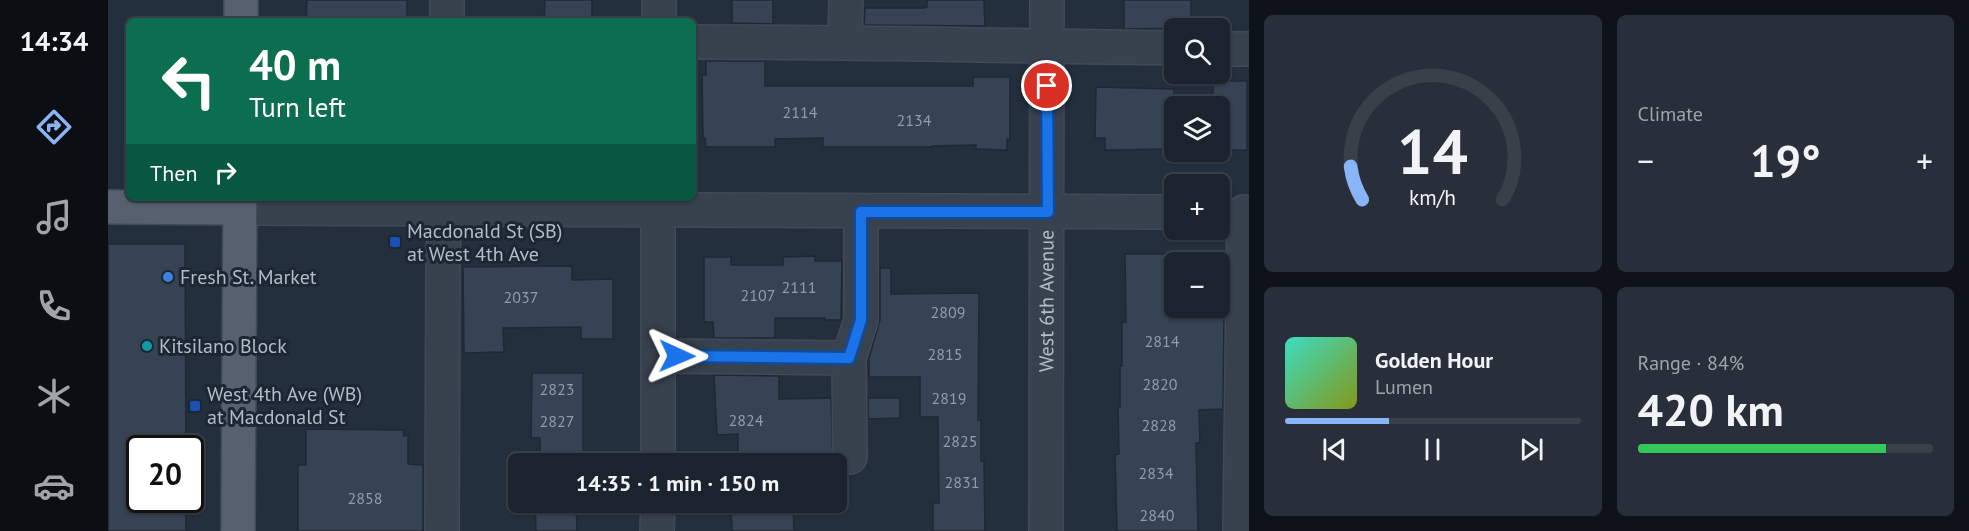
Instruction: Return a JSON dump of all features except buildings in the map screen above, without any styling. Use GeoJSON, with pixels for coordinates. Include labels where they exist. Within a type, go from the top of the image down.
{"type":"FeatureCollection","features":[{"type":"Feature","properties":{"kind":"main road"},"geometry":{"type":"LineString","coordinates":[[240,18],[241,0]]}},
{"type":"Feature","properties":{"kind":"main road"},"geometry":{"type":"LineString","coordinates":[[108,207],[239,203],[238,531]]}},
{"type":"Feature","properties":{"kind":"street"},"geometry":{"type":"LineString","coordinates":[[447,0],[447,18]]}},
{"type":"Feature","properties":{"kind":"street"},"geometry":{"type":"LineString","coordinates":[[659,0],[659,18]]}},
{"type":"Feature","properties":{"kind":"street"},"geometry":{"type":"LineString","coordinates":[[845,42],[846,0]]}},
{"type":"Feature","properties":{"kind":"street","name":"West 6th Avenue"},"geometry":{"type":"LineString","coordinates":[[1046,531],[1047,0]]}},
{"type":"Feature","properties":{"kind":"street"},"geometry":{"type":"LineString","coordinates":[[696,42],[845,42],[1016,47],[1164,48]]}},
{"type":"Feature","properties":{"kind":"street"},"geometry":{"type":"LineString","coordinates":[[1230,49],[1249,49]]}},
{"type":"Feature","properties":{"kind":"street"},"geometry":{"type":"LineString","coordinates":[[239,203],[658,204],[861,212],[1164,212]]}},
{"type":"Feature","properties":{"kind":"street"},"geometry":{"type":"LineString","coordinates":[[442,531],[443,263],[446,203]]}},
{"type":"Feature","properties":{"kind":"street"},"geometry":{"type":"LineString","coordinates":[[658,204],[658,453]]}},
{"type":"Feature","properties":{"kind":"street"},"geometry":{"type":"LineString","coordinates":[[850,457],[849,358],[861,320],[861,212]]}},
{"type":"Feature","properties":{"kind":"street"},"geometry":{"type":"LineString","coordinates":[[1238,212],[1240,531]]}},
{"type":"Feature","properties":{"kind":"street"},"geometry":{"type":"LineString","coordinates":[[659,356],[849,358]]}},
{"type":"Feature","properties":{"kind":"street"},"geometry":{"type":"LineString","coordinates":[[657,531],[658,513]]}},
{"type":"Feature","properties":{"kind":"place","name":"Macdonald St (SB) at West 4th Ave"},"geometry":{"type":"Point","coordinates":[395,242]}},
{"type":"Feature","properties":{"kind":"place","name":"Fresh St. Market"},"geometry":{"type":"Point","coordinates":[168,277]}},
{"type":"Feature","properties":{"kind":"place","name":"Kitsilano Block"},"geometry":{"type":"Point","coordinates":[147,346]}},
{"type":"Feature","properties":{"kind":"place","name":"West 4th Ave (WB) at Macdonald St"},"geometry":{"type":"Point","coordinates":[195,406]}},
{"type":"Feature","properties":{"kind":"route"},"geometry":{"type":"LineString","coordinates":[[677,356],[849,358],[861,320],[861,212],[1048,212],[1047,86]]}}]}
